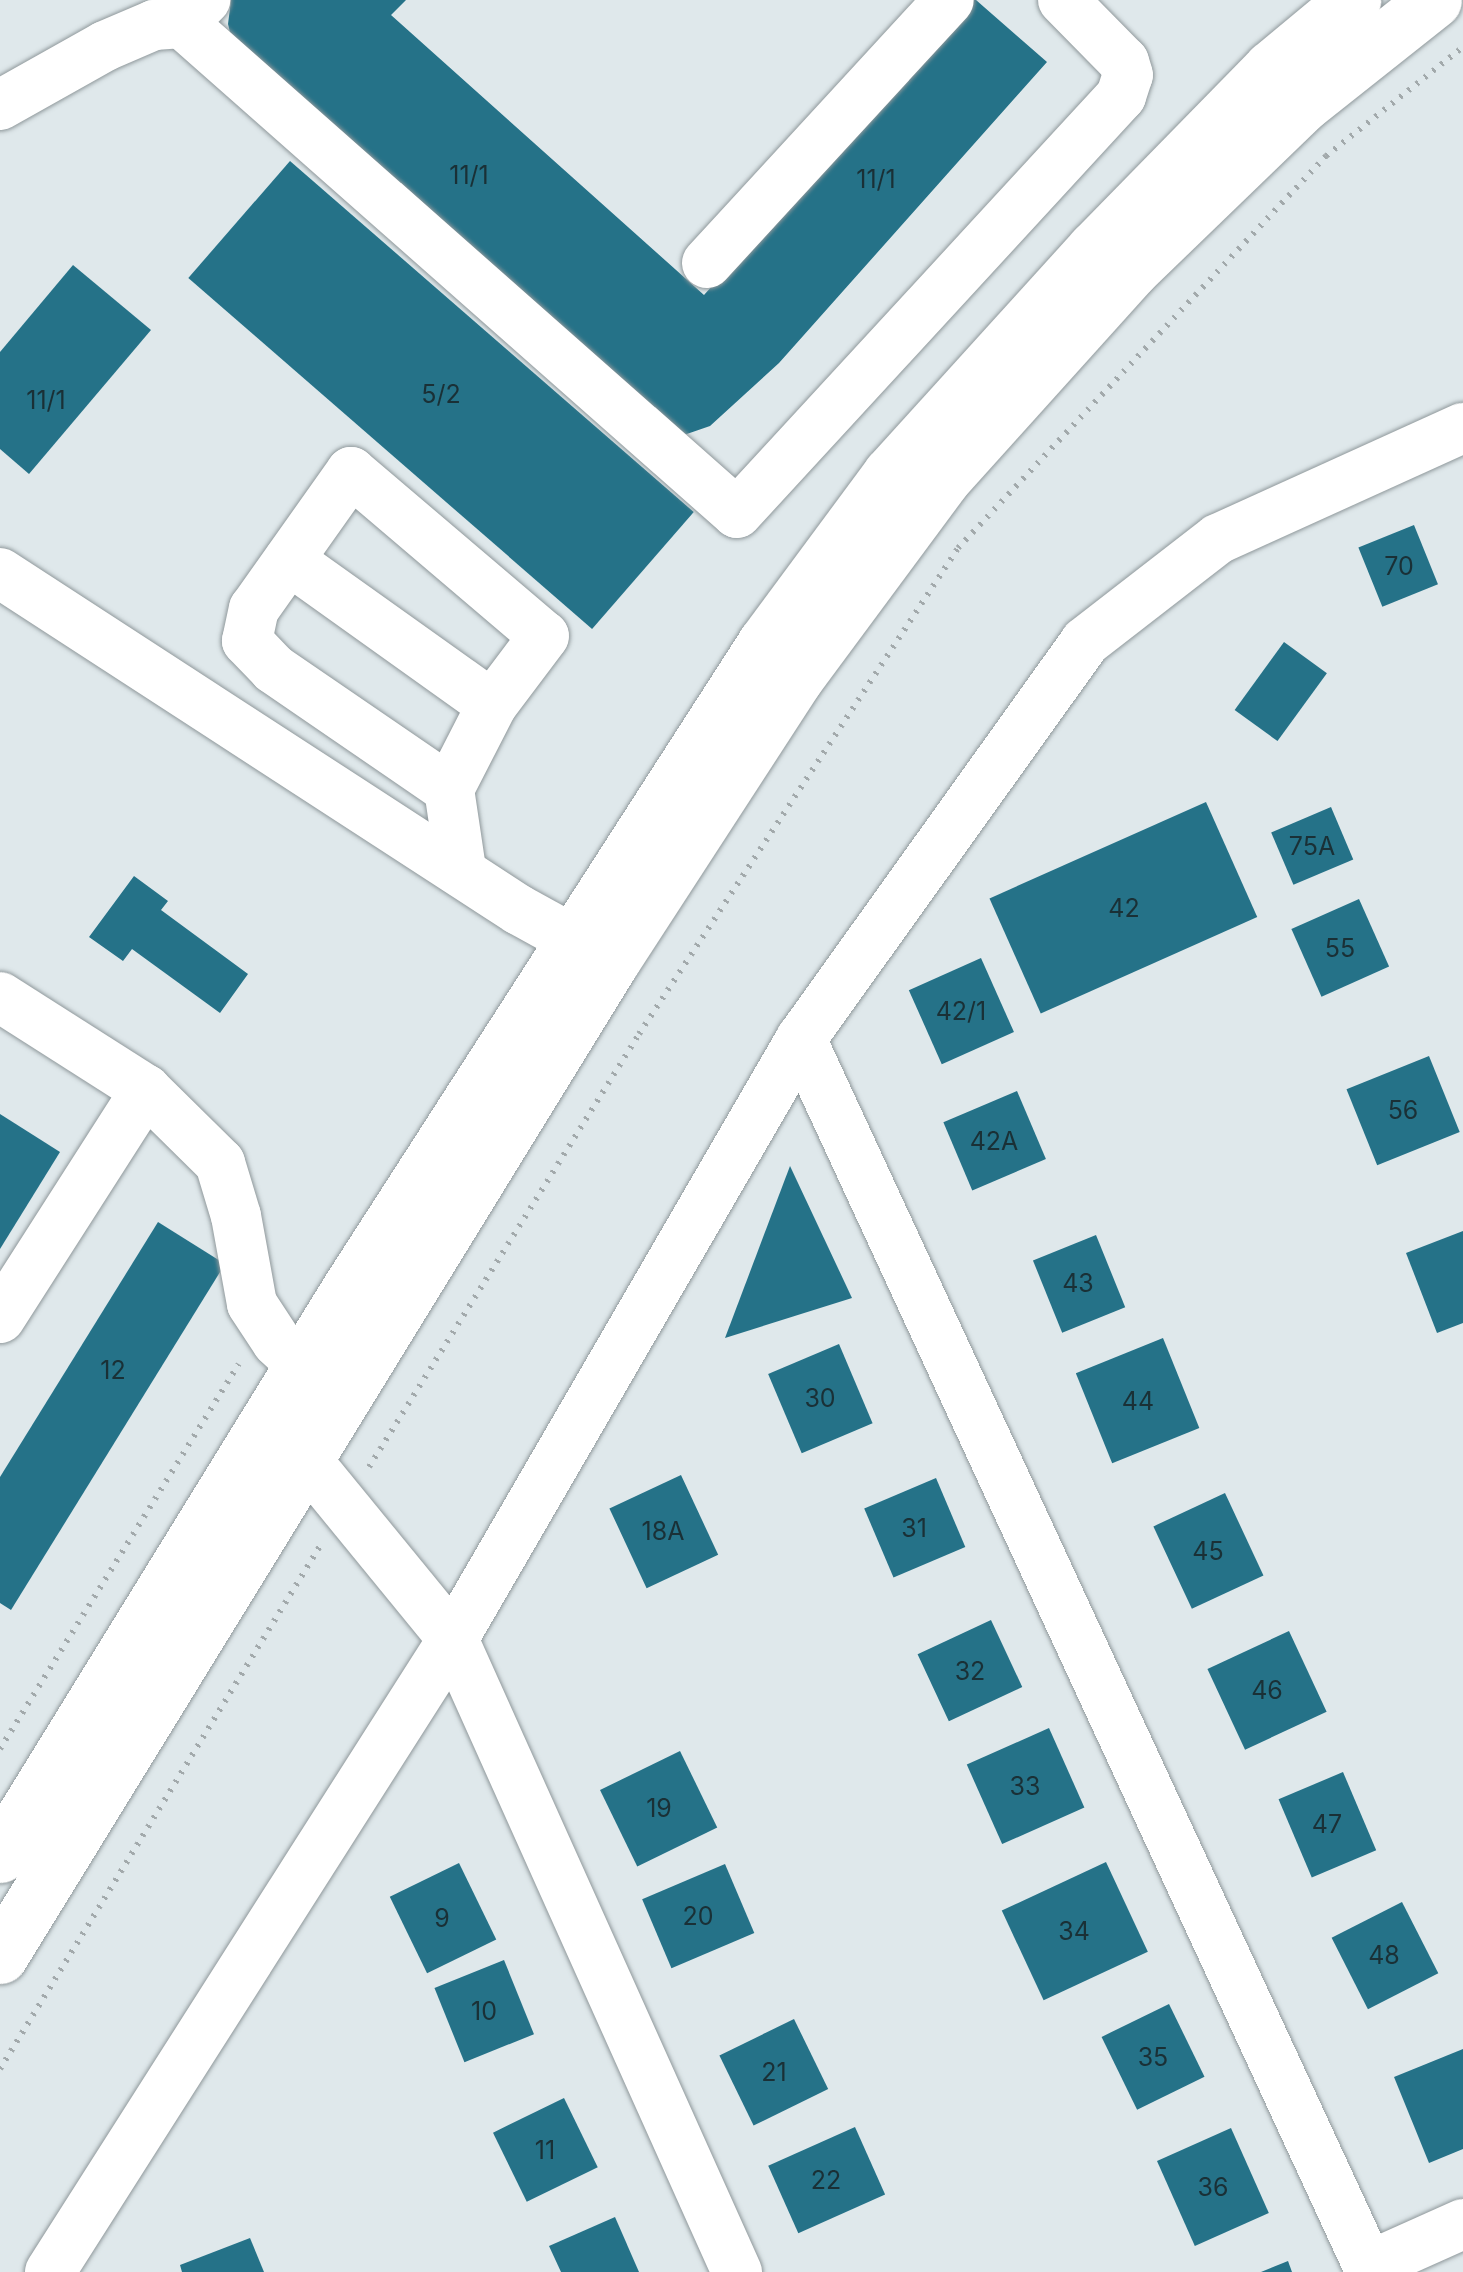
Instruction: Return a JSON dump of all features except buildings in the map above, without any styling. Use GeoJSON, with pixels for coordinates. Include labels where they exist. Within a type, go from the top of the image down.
{"type":"FeatureCollection","features":[{"type":"Feature","properties":{"kind":"main road"},"geometry":{"type":"LineString","coordinates":[[0,1956],[392,1320],[764,643],[890,474],[1094,249],[1257,82],[1353,0]]}},
{"type":"Feature","properties":{"kind":"main road"},"geometry":{"type":"LineString","coordinates":[[0,1855],[349,1289],[942,480],[1146,256],[1303,104],[1434,0]]}},
{"type":"Feature","properties":{"kind":"street"},"geometry":{"type":"LineString","coordinates":[[707,263],[950,0]]}},
{"type":"Feature","properties":{"kind":"street"},"geometry":{"type":"LineString","coordinates":[[1,103],[105,46],[194,12],[737,513],[1121,96],[1128,74],[1124,62],[1063,0]]}},
{"type":"Feature","properties":{"kind":"street"},"geometry":{"type":"LineString","coordinates":[[53,2270],[452,1639],[801,1039],[1086,642],[1218,540],[1463,428]]}},
{"type":"Feature","properties":{"kind":"street"},"geometry":{"type":"LineString","coordinates":[[449,789],[274,668],[248,641],[254,608],[351,472],[544,636],[492,705],[449,789],[460,869]]}},
{"type":"Feature","properties":{"kind":"street"},"geometry":{"type":"LineString","coordinates":[[289,560],[492,705]]}},
{"type":"Feature","properties":{"kind":"street"},"geometry":{"type":"LineString","coordinates":[[0,573],[519,910],[594,951]]}},
{"type":"Feature","properties":{"kind":"street"},"geometry":{"type":"LineString","coordinates":[[0,997],[146,1090],[220,1163],[252,1304],[276,1342],[302,1364]]}},
{"type":"Feature","properties":{"kind":"street"},"geometry":{"type":"LineString","coordinates":[[801,1039],[1370,2269],[1463,2224]]}},
{"type":"Feature","properties":{"kind":"street"},"geometry":{"type":"LineString","coordinates":[[0,1318],[146,1090]]}},
{"type":"Feature","properties":{"kind":"street"},"geometry":{"type":"LineString","coordinates":[[349,1289],[392,1320]]}},
{"type":"Feature","properties":{"kind":"street"},"geometry":{"type":"LineString","coordinates":[[271,1416],[452,1639],[737,2272]]}},
{"type":"Feature","properties":{"kind":"path"},"geometry":{"type":"LineString","coordinates":[[0,2069],[640,1034],[958,548],[1326,156],[1463,47]]}}]}
